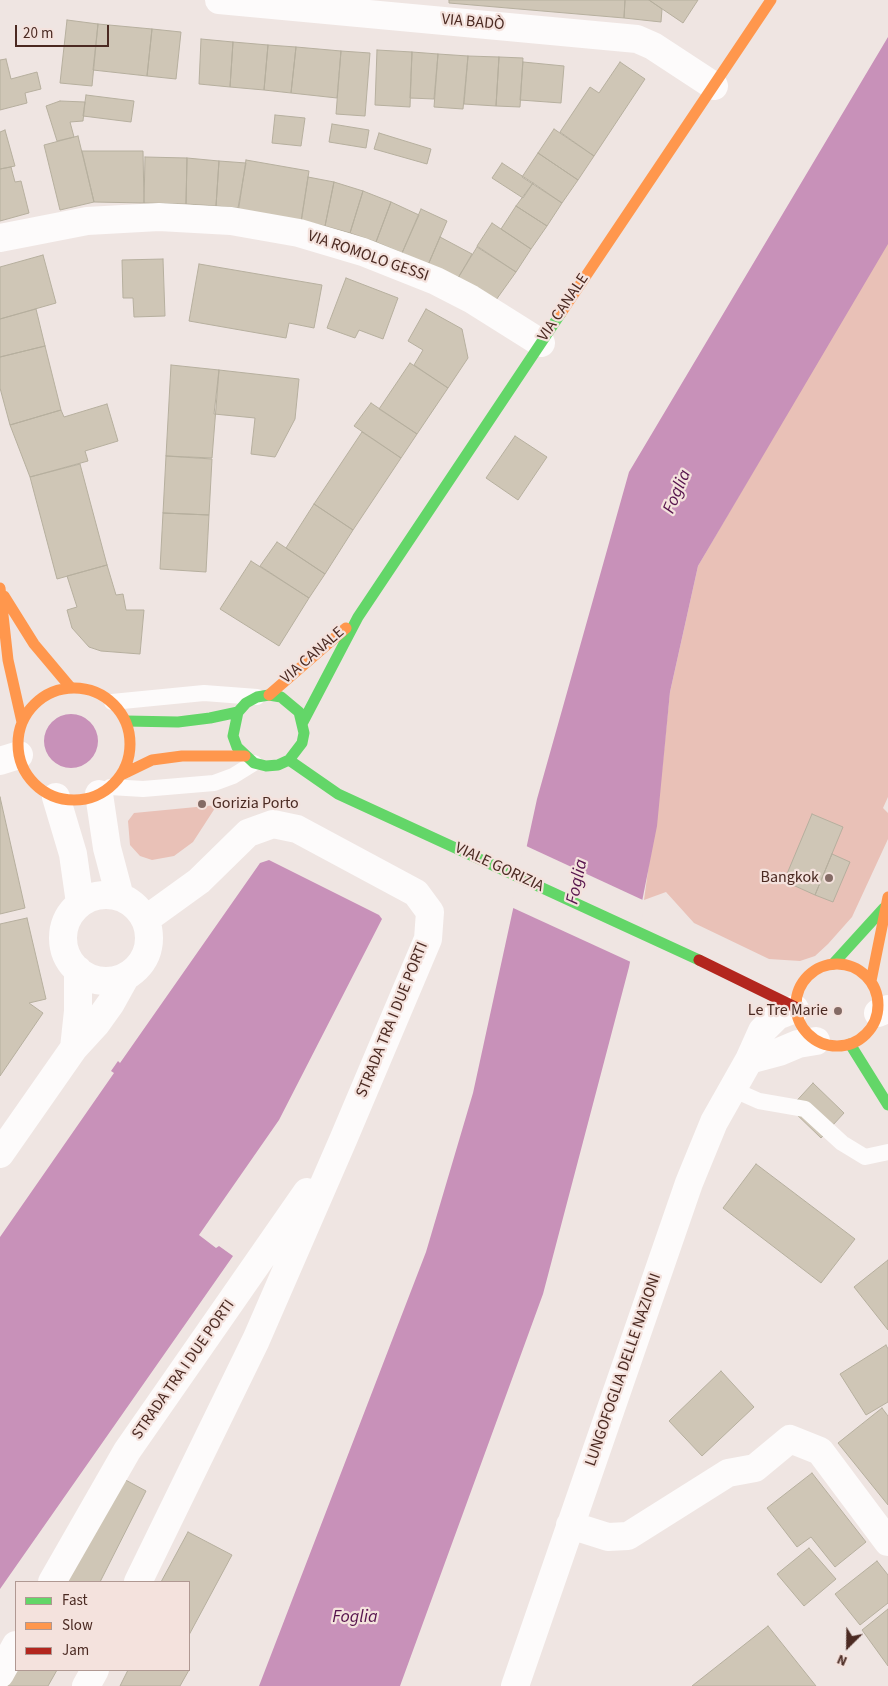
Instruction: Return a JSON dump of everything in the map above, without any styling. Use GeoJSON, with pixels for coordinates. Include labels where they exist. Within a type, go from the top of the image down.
{"type":"FeatureCollection","features":[{"type":"Feature","properties":{"kind":"street","name":"VIA BADÒ"},"geometry":{"type":"LineString","coordinates":[[219,0],[637,38],[654,46],[714,86]]}},
{"type":"Feature","properties":{"kind":"street","name":"VIA CANALE"},"geometry":{"type":"LineString","coordinates":[[303,722],[358,617],[532,338],[714,86],[771,0]]}},
{"type":"Feature","properties":{"kind":"street","name":"VIA ROMOLO GESSI"},"geometry":{"type":"LineString","coordinates":[[0,238],[87,221],[159,217],[231,221],[291,232],[363,252],[436,281],[472,299],[532,338]]}},
{"type":"Feature","properties":{"kind":"street"},"geometry":{"type":"LineString","coordinates":[[0,589],[34,644],[71,688]]}},
{"type":"Feature","properties":{"kind":"street"},"geometry":{"type":"LineString","coordinates":[[0,589],[8,660],[22,722]]}},
{"type":"Feature","properties":{"kind":"street","name":"VIA CANALE"},"geometry":{"type":"LineString","coordinates":[[263,696],[358,617]]}},
{"type":"Feature","properties":{"kind":"street"},"geometry":{"type":"LineString","coordinates":[[120,897],[107,848],[110,785],[130,749],[130,734],[126,721],[112,702],[100,694],[86,689],[71,688],[56,691],[42,698],[30,709],[22,722],[18,739],[10,758],[27,773],[39,788],[56,797],[70,800],[85,799],[110,785],[152,760],[182,756],[250,760],[272,765],[289,760],[302,743],[303,722],[299,712],[292,704],[281,697],[263,696],[246,703],[238,712],[233,736],[237,747],[250,760]]}},
{"type":"Feature","properties":{"kind":"street"},"geometry":{"type":"LineString","coordinates":[[126,721],[178,722],[238,712]]}},
{"type":"Feature","properties":{"kind":"street","name":"VIALE GORIZIA"},"geometry":{"type":"LineString","coordinates":[[289,760],[338,794],[742,980],[795,1008]]}},
{"type":"Feature","properties":{"kind":"street"},"geometry":{"type":"LineString","coordinates":[[56,797],[73,854],[80,903]]}},
{"type":"Feature","properties":{"kind":"street","name":"STRADA TRA I DUE PORTI"},"geometry":{"type":"LineString","coordinates":[[138,1581],[256,1340],[428,939],[430,912],[416,893],[297,829],[273,824],[248,833],[200,881],[145,920]]}},
{"type":"Feature","properties":{"kind":"street"},"geometry":{"type":"LineString","coordinates":[[0,1154],[74,1048],[111,1003],[126,976],[139,966],[147,952],[149,936],[145,920],[135,906],[120,897],[99,895],[80,903],[69,915],[63,936],[68,959],[85,975],[101,981],[126,976]]}},
{"type":"Feature","properties":{"kind":"street"},"geometry":{"type":"LineString","coordinates":[[832,964],[886,902]]}},
{"type":"Feature","properties":{"kind":"street"},"geometry":{"type":"LineString","coordinates":[[871,982],[886,902]]}},
{"type":"Feature","properties":{"kind":"street"},"geometry":{"type":"LineString","coordinates":[[832,964],[854,967],[871,982],[883,1011],[868,1032],[850,1044],[827,1046],[805,1033],[798,1022],[795,1008],[796,996],[805,978],[817,968],[832,964]]}},
{"type":"Feature","properties":{"kind":"street"},"geometry":{"type":"LineString","coordinates":[[74,1048],[78,1004],[78,970]]}},
{"type":"Feature","properties":{"kind":"street"},"geometry":{"type":"LineString","coordinates":[[788,980],[805,978]]}},
{"type":"Feature","properties":{"kind":"street","name":"VIALE GORIZIA"},"geometry":{"type":"LineString","coordinates":[[742,980],[772,981]]}},
{"type":"Feature","properties":{"kind":"street","name":"LUNGOFOGLIA DELLE NAZIONI"},"geometry":{"type":"LineString","coordinates":[[515,1686],[689,1183],[714,1122],[749,1060],[762,1031],[777,1016],[795,1008]]}},
{"type":"Feature","properties":{"kind":"street"},"geometry":{"type":"LineString","coordinates":[[749,1060],[779,1052],[798,1044],[816,1041]]}},
{"type":"Feature","properties":{"kind":"street"},"geometry":{"type":"LineString","coordinates":[[850,1044],[888,1105]]}},
{"type":"Feature","properties":{"kind":"street","name":"STRADA TRA I DUE PORTI"},"geometry":{"type":"LineString","coordinates":[[53,1581],[127,1451],[343,1140]]}},
{"type":"Feature","properties":{"kind":"street"},"geometry":{"type":"LineString","coordinates":[[570,1525],[608,1537],[628,1536],[728,1473],[755,1468],[790,1439],[820,1451],[888,1542]]}},
{"type":"Feature","properties":{"kind":"street"},"geometry":{"type":"LineString","coordinates":[[0,1674],[15,1647]]}},
{"type":"Feature","properties":{"kind":"street"},"geometry":{"type":"LineString","coordinates":[[86,1686],[94,1671]]}},
{"type":"Feature","properties":{"kind":"lane"},"geometry":{"type":"LineString","coordinates":[[112,702],[204,693],[263,696]]}},
{"type":"Feature","properties":{"kind":"lane"},"geometry":{"type":"LineString","coordinates":[[110,785],[143,789],[214,783],[233,776],[250,760]]}},
{"type":"Feature","properties":{"kind":"lane"},"geometry":{"type":"LineString","coordinates":[[732,1089],[759,1101],[805,1109],[842,1143],[864,1157],[888,1152]]}},
{"type":"Feature","properties":{"kind":"shaded area"},"geometry":{"type":"Polygon","coordinates":[[[888,239],[888,797],[883,808],[888,813],[888,839],[852,917],[828,944],[815,956],[800,961],[769,959],[694,923],[666,892],[644,900],[662,769],[670,692],[698,566],[888,239]]]}},
{"type":"Feature","properties":{"kind":"shaded area"},"geometry":{"type":"Polygon","coordinates":[[[217,805],[193,842],[174,856],[152,860],[140,856],[130,845],[128,821],[134,813],[217,805]]]}},
{"type":"Feature","properties":{"kind":"water","name":"Foglia"},"geometry":{"type":"Polygon","coordinates":[[[888,37],[888,244],[698,566],[670,692],[657,826],[629,967],[543,1294],[400,1686],[259,1686],[426,1252],[473,1093],[537,799],[629,472],[888,37]]]}},
{"type":"Feature","properties":{"kind":"water"},"geometry":{"type":"Polygon","coordinates":[[[66,714],[76,714],[86,718],[94,726],[98,741],[94,756],[86,764],[76,768],[66,768],[56,764],[48,756],[44,746],[44,736],[48,726],[56,718],[66,714]]]}},
{"type":"Feature","properties":{"kind":"water"},"geometry":{"type":"Polygon","coordinates":[[[269,860],[379,915],[382,919],[279,1120],[199,1235],[216,1248],[219,1246],[233,1256],[0,1589],[0,1237],[114,1073],[111,1071],[118,1061],[120,1063],[260,863],[269,860]]]}},
{"type":"Feature","properties":{"kind":"pier"},"geometry":{"type":"Polygon","coordinates":[[[524,845],[645,901],[633,963],[511,907],[524,845]]]}},
{"type":"Feature","properties":{"kind":"building"},"geometry":{"type":"Polygon","coordinates":[[[449,0],[625,0],[624,18],[449,3],[449,0]]]}},
{"type":"Feature","properties":{"kind":"building"},"geometry":{"type":"Polygon","coordinates":[[[625,0],[649,0],[662,9],[661,22],[624,18],[625,0]]]}},
{"type":"Feature","properties":{"kind":"building"},"geometry":{"type":"Polygon","coordinates":[[[649,0],[698,0],[683,23],[649,0]]]}},
{"type":"Feature","properties":{"kind":"building"},"geometry":{"type":"Polygon","coordinates":[[[67,20],[98,24],[92,86],[60,83],[67,20]]]}},
{"type":"Feature","properties":{"kind":"building"},"geometry":{"type":"Polygon","coordinates":[[[98,24],[152,29],[147,76],[93,70],[98,24]]]}},
{"type":"Feature","properties":{"kind":"building"},"geometry":{"type":"Polygon","coordinates":[[[152,29],[181,32],[176,79],[147,76],[152,29]]]}},
{"type":"Feature","properties":{"kind":"building"},"geometry":{"type":"Polygon","coordinates":[[[201,39],[233,42],[230,87],[199,84],[201,39]]]}},
{"type":"Feature","properties":{"kind":"building"},"geometry":{"type":"Polygon","coordinates":[[[233,42],[268,45],[264,90],[230,87],[233,42]]]}},
{"type":"Feature","properties":{"kind":"building"},"geometry":{"type":"Polygon","coordinates":[[[268,45],[296,47],[291,93],[264,90],[268,45]]]}},
{"type":"Feature","properties":{"kind":"building"},"geometry":{"type":"Polygon","coordinates":[[[296,47],[341,51],[337,98],[291,93],[296,47]]]}},
{"type":"Feature","properties":{"kind":"building"},"geometry":{"type":"Polygon","coordinates":[[[377,50],[412,52],[410,107],[375,105],[377,50]]]}},
{"type":"Feature","properties":{"kind":"building"},"geometry":{"type":"Polygon","coordinates":[[[341,51],[370,53],[365,116],[336,114],[341,51]]]}},
{"type":"Feature","properties":{"kind":"building"},"geometry":{"type":"Polygon","coordinates":[[[412,52],[438,54],[434,99],[410,98],[412,52]]]}},
{"type":"Feature","properties":{"kind":"building"},"geometry":{"type":"Polygon","coordinates":[[[438,54],[468,56],[463,109],[434,107],[438,54]]]}},
{"type":"Feature","properties":{"kind":"building"},"geometry":{"type":"Polygon","coordinates":[[[468,56],[499,57],[496,106],[464,104],[468,56]]]}},
{"type":"Feature","properties":{"kind":"building"},"geometry":{"type":"Polygon","coordinates":[[[499,57],[523,58],[520,107],[496,106],[499,57]]]}},
{"type":"Feature","properties":{"kind":"building"},"geometry":{"type":"Polygon","coordinates":[[[6,59],[11,79],[37,72],[41,89],[25,93],[27,103],[0,110],[0,60],[6,59]]]}},
{"type":"Feature","properties":{"kind":"building"},"geometry":{"type":"Polygon","coordinates":[[[523,62],[564,66],[561,103],[520,100],[523,62]]]}},
{"type":"Feature","properties":{"kind":"building"},"geometry":{"type":"Polygon","coordinates":[[[620,62],[645,79],[594,156],[560,132],[590,87],[599,93],[620,62]]]}},
{"type":"Feature","properties":{"kind":"building"},"geometry":{"type":"Polygon","coordinates":[[[86,95],[134,101],[131,122],[83,116],[86,95]]]}},
{"type":"Feature","properties":{"kind":"building"},"geometry":{"type":"Polygon","coordinates":[[[60,101],[85,102],[83,121],[70,122],[74,137],[57,141],[46,106],[60,101]]]}},
{"type":"Feature","properties":{"kind":"building"},"geometry":{"type":"Polygon","coordinates":[[[275,115],[305,118],[301,146],[272,143],[275,115]]]}},
{"type":"Feature","properties":{"kind":"building"},"geometry":{"type":"Polygon","coordinates":[[[332,124],[369,130],[366,148],[329,142],[332,124]]]}},
{"type":"Feature","properties":{"kind":"building"},"geometry":{"type":"Polygon","coordinates":[[[554,129],[594,156],[578,180],[538,153],[554,129]]]}},
{"type":"Feature","properties":{"kind":"building"},"geometry":{"type":"Polygon","coordinates":[[[5,130],[15,166],[0,169],[0,132],[5,130]]]}},
{"type":"Feature","properties":{"kind":"building"},"geometry":{"type":"Polygon","coordinates":[[[379,133],[431,149],[427,164],[374,149],[379,133]]]}},
{"type":"Feature","properties":{"kind":"building"},"geometry":{"type":"Polygon","coordinates":[[[78,136],[94,202],[60,210],[44,145],[78,136]]]}},
{"type":"Feature","properties":{"kind":"building"},"geometry":{"type":"Polygon","coordinates":[[[82,151],[143,151],[144,203],[94,202],[82,151]]]}},
{"type":"Feature","properties":{"kind":"building"},"geometry":{"type":"Polygon","coordinates":[[[538,153],[578,180],[562,203],[522,177],[538,153]]]}},
{"type":"Feature","properties":{"kind":"building"},"geometry":{"type":"Polygon","coordinates":[[[145,157],[187,158],[186,204],[144,203],[145,157]]]}},
{"type":"Feature","properties":{"kind":"building"},"geometry":{"type":"Polygon","coordinates":[[[187,158],[219,161],[216,206],[186,204],[187,158]]]}},
{"type":"Feature","properties":{"kind":"building"},"geometry":{"type":"Polygon","coordinates":[[[246,160],[309,171],[301,223],[238,213],[246,160]]]}},
{"type":"Feature","properties":{"kind":"building"},"geometry":{"type":"Polygon","coordinates":[[[219,161],[246,163],[238,208],[216,206],[219,161]]]}},
{"type":"Feature","properties":{"kind":"building"},"geometry":{"type":"Polygon","coordinates":[[[502,163],[533,183],[523,198],[492,178],[502,163]]]}},
{"type":"Feature","properties":{"kind":"building"},"geometry":{"type":"Polygon","coordinates":[[[11,167],[15,182],[21,181],[29,213],[0,221],[0,169],[11,167]]]}},
{"type":"Feature","properties":{"kind":"building"},"geometry":{"type":"Polygon","coordinates":[[[308,177],[334,182],[325,226],[301,221],[308,177]]]}},
{"type":"Feature","properties":{"kind":"building"},"geometry":{"type":"Polygon","coordinates":[[[334,182],[363,191],[350,233],[325,226],[334,182]]]}},
{"type":"Feature","properties":{"kind":"building"},"geometry":{"type":"Polygon","coordinates":[[[533,183],[562,203],[547,226],[516,206],[533,183]]]}},
{"type":"Feature","properties":{"kind":"building"},"geometry":{"type":"Polygon","coordinates":[[[363,191],[391,202],[376,242],[350,233],[363,191]]]}},
{"type":"Feature","properties":{"kind":"building"},"geometry":{"type":"Polygon","coordinates":[[[391,202],[419,215],[402,253],[376,242],[391,202]]]}},
{"type":"Feature","properties":{"kind":"building"},"geometry":{"type":"Polygon","coordinates":[[[516,206],[547,226],[531,249],[501,229],[516,206]]]}},
{"type":"Feature","properties":{"kind":"building"},"geometry":{"type":"Polygon","coordinates":[[[421,209],[447,221],[428,265],[402,253],[421,209]]]}},
{"type":"Feature","properties":{"kind":"building"},"geometry":{"type":"Polygon","coordinates":[[[492,223],[531,249],[516,272],[477,246],[492,223]]]}},
{"type":"Feature","properties":{"kind":"building"},"geometry":{"type":"Polygon","coordinates":[[[440,237],[472,254],[458,278],[428,265],[440,237]]]}},
{"type":"Feature","properties":{"kind":"building"},"geometry":{"type":"Polygon","coordinates":[[[477,247],[516,272],[496,300],[458,278],[477,247]]]}},
{"type":"Feature","properties":{"kind":"building"},"geometry":{"type":"Polygon","coordinates":[[[43,255],[56,303],[0,319],[0,267],[43,255]]]}},
{"type":"Feature","properties":{"kind":"building"},"geometry":{"type":"Polygon","coordinates":[[[163,259],[165,316],[134,317],[133,298],[123,298],[122,260],[163,259]]]}},
{"type":"Feature","properties":{"kind":"building"},"geometry":{"type":"Polygon","coordinates":[[[199,264],[322,285],[314,328],[289,323],[286,338],[189,321],[199,264]]]}},
{"type":"Feature","properties":{"kind":"building"},"geometry":{"type":"Polygon","coordinates":[[[346,278],[398,298],[383,339],[359,330],[355,338],[327,328],[346,278]]]}},
{"type":"Feature","properties":{"kind":"building"},"geometry":{"type":"Polygon","coordinates":[[[36,309],[45,346],[0,357],[0,319],[36,309]]]}},
{"type":"Feature","properties":{"kind":"building"},"geometry":{"type":"Polygon","coordinates":[[[426,309],[462,329],[468,358],[448,388],[414,365],[423,350],[408,341],[426,309]]]}},
{"type":"Feature","properties":{"kind":"building"},"geometry":{"type":"Polygon","coordinates":[[[45,346],[61,410],[10,425],[0,388],[0,357],[45,346]]]}},
{"type":"Feature","properties":{"kind":"building"},"geometry":{"type":"Polygon","coordinates":[[[410,363],[448,388],[417,434],[379,409],[410,363]]]}},
{"type":"Feature","properties":{"kind":"building"},"geometry":{"type":"Polygon","coordinates":[[[171,365],[219,370],[212,458],[166,456],[171,365]]]}},
{"type":"Feature","properties":{"kind":"building"},"geometry":{"type":"Polygon","coordinates":[[[219,370],[299,379],[295,419],[275,457],[251,454],[255,418],[214,414],[219,370]]]}},
{"type":"Feature","properties":{"kind":"building"},"geometry":{"type":"Polygon","coordinates":[[[371,403],[417,434],[401,458],[354,426],[371,403]]]}},
{"type":"Feature","properties":{"kind":"building"},"geometry":{"type":"Polygon","coordinates":[[[107,404],[118,441],[85,451],[88,461],[30,477],[10,425],[61,410],[64,417],[107,404]]]}},
{"type":"Feature","properties":{"kind":"building"},"geometry":{"type":"Polygon","coordinates":[[[362,432],[401,458],[353,530],[314,504],[362,432]]]}},
{"type":"Feature","properties":{"kind":"building"},"geometry":{"type":"Polygon","coordinates":[[[515,436],[547,457],[518,500],[486,478],[515,436]]]}},
{"type":"Feature","properties":{"kind":"building"},"geometry":{"type":"Polygon","coordinates":[[[166,456],[212,459],[209,515],[163,513],[166,456]]]}},
{"type":"Feature","properties":{"kind":"building"},"geometry":{"type":"Polygon","coordinates":[[[80,464],[107,565],[57,579],[30,477],[80,464]]]}},
{"type":"Feature","properties":{"kind":"building"},"geometry":{"type":"Polygon","coordinates":[[[314,504],[353,530],[325,574],[286,548],[314,504]]]}},
{"type":"Feature","properties":{"kind":"building"},"geometry":{"type":"Polygon","coordinates":[[[163,513],[209,515],[206,572],[160,569],[163,513]]]}},
{"type":"Feature","properties":{"kind":"building"},"geometry":{"type":"Polygon","coordinates":[[[277,542],[325,574],[309,598],[260,566],[277,542]]]}},
{"type":"Feature","properties":{"kind":"building"},"geometry":{"type":"Polygon","coordinates":[[[251,561],[309,598],[279,646],[220,609],[251,561]]]}},
{"type":"Feature","properties":{"kind":"building"},"geometry":{"type":"Polygon","coordinates":[[[107,565],[116,595],[123,594],[126,610],[144,610],[140,654],[101,651],[89,647],[72,628],[67,610],[77,607],[67,576],[107,565]]]}},
{"type":"Feature","properties":{"kind":"building"},"geometry":{"type":"Polygon","coordinates":[[[0,797],[25,908],[0,914],[0,797]]]}},
{"type":"Feature","properties":{"kind":"building"},"geometry":{"type":"Polygon","coordinates":[[[812,814],[843,827],[815,895],[784,881],[812,814]]]}},
{"type":"Feature","properties":{"kind":"building"},"geometry":{"type":"Polygon","coordinates":[[[832,854],[850,862],[833,902],[815,895],[832,854]]]}},
{"type":"Feature","properties":{"kind":"building"},"geometry":{"type":"Polygon","coordinates":[[[27,918],[46,999],[29,1003],[43,1013],[0,1076],[0,924],[27,918]]]}},
{"type":"Feature","properties":{"kind":"building"},"geometry":{"type":"Polygon","coordinates":[[[813,1083],[844,1113],[821,1138],[790,1108],[813,1083]]]}},
{"type":"Feature","properties":{"kind":"building"},"geometry":{"type":"Polygon","coordinates":[[[756,1164],[855,1239],[821,1283],[723,1208],[756,1164]]]}},
{"type":"Feature","properties":{"kind":"building"},"geometry":{"type":"Polygon","coordinates":[[[888,1260],[888,1330],[854,1287],[888,1260]]]}},
{"type":"Feature","properties":{"kind":"building"},"geometry":{"type":"Polygon","coordinates":[[[886,1345],[888,1349],[888,1402],[866,1415],[840,1374],[886,1345]]]}},
{"type":"Feature","properties":{"kind":"building"},"geometry":{"type":"Polygon","coordinates":[[[721,1371],[754,1407],[702,1456],[669,1421],[721,1371]]]}},
{"type":"Feature","properties":{"kind":"building"},"geometry":{"type":"Polygon","coordinates":[[[882,1408],[888,1416],[888,1505],[838,1443],[882,1408]]]}},
{"type":"Feature","properties":{"kind":"building"},"geometry":{"type":"Polygon","coordinates":[[[812,1473],[866,1542],[835,1567],[811,1537],[797,1547],[767,1508],[812,1473]]]}},
{"type":"Feature","properties":{"kind":"building"},"geometry":{"type":"Polygon","coordinates":[[[120,1477],[146,1491],[101,1581],[67,1581],[120,1477]]]}},
{"type":"Feature","properties":{"kind":"building"},"geometry":{"type":"Polygon","coordinates":[[[188,1532],[232,1555],[190,1633],[190,1581],[162,1581],[188,1532]]]}},
{"type":"Feature","properties":{"kind":"building"},"geometry":{"type":"Polygon","coordinates":[[[809,1548],[836,1579],[804,1606],[777,1574],[809,1548]]]}},
{"type":"Feature","properties":{"kind":"building"},"geometry":{"type":"Polygon","coordinates":[[[877,1561],[888,1575],[888,1603],[860,1625],[835,1594],[877,1561]]]}},
{"type":"Feature","properties":{"kind":"building"},"geometry":{"type":"Polygon","coordinates":[[[888,1609],[888,1666],[862,1630],[888,1609]]]}},
{"type":"Feature","properties":{"kind":"building"},"geometry":{"type":"Polygon","coordinates":[[[768,1626],[816,1686],[692,1686],[768,1626]]]}},
{"type":"Feature","properties":{"kind":"building"},"geometry":{"type":"Polygon","coordinates":[[[15,1671],[56,1671],[48,1686],[5,1686],[15,1671]]]}},
{"type":"Feature","properties":{"kind":"building"},"geometry":{"type":"Polygon","coordinates":[[[128,1671],[188,1671],[180,1686],[120,1686],[128,1671]]]}},
{"type":"Feature","properties":{"kind":"traffic: fast"},"geometry":{"type":"LineString","coordinates":[[303,722],[358,617],[561,313]]}},
{"type":"Feature","properties":{"kind":"traffic: fast"},"geometry":{"type":"LineString","coordinates":[[126,721],[178,722],[210,718],[238,712],[246,703],[257,697],[269,695],[281,697],[299,712],[304,733],[302,743],[289,760],[278,765],[266,766],[254,763],[237,747],[233,736],[238,712]]}},
{"type":"Feature","properties":{"kind":"traffic: fast"},"geometry":{"type":"LineString","coordinates":[[289,760],[338,794],[699,960]]}},
{"type":"Feature","properties":{"kind":"traffic: fast"},"geometry":{"type":"LineString","coordinates":[[833,964],[884,908]]}},
{"type":"Feature","properties":{"kind":"traffic: fast"},"geometry":{"type":"LineString","coordinates":[[850,1044],[888,1105]]}},
{"type":"Feature","properties":{"kind":"traffic: slow"},"geometry":{"type":"LineString","coordinates":[[561,313],[771,0]]}},
{"type":"Feature","properties":{"kind":"traffic: slow"},"geometry":{"type":"LineString","coordinates":[[0,588],[8,660],[22,722]]}},
{"type":"Feature","properties":{"kind":"traffic: slow"},"geometry":{"type":"LineString","coordinates":[[4,596],[34,644],[71,688]]}},
{"type":"Feature","properties":{"kind":"traffic: slow"},"geometry":{"type":"LineString","coordinates":[[269,695],[346,628]]}},
{"type":"Feature","properties":{"kind":"traffic: slow"},"geometry":{"type":"LineString","coordinates":[[74,688],[85,689],[95,693],[113,705],[125,723],[129,733],[130,744],[129,755],[125,765],[113,783],[95,795],[85,799],[74,800],[63,799],[53,795],[35,783],[23,765],[19,755],[18,744],[19,733],[23,723],[35,705],[53,693],[63,689],[74,688]]}},
{"type":"Feature","properties":{"kind":"traffic: slow"},"geometry":{"type":"LineString","coordinates":[[121,775],[152,760],[182,756],[245,756]]}},
{"type":"Feature","properties":{"kind":"traffic: slow"},"geometry":{"type":"LineString","coordinates":[[871,981],[888,897]]}},
{"type":"Feature","properties":{"kind":"traffic: slow"},"geometry":{"type":"LineString","coordinates":[[829,964],[845,964],[860,971],[871,982],[878,997],[878,1005],[875,1021],[866,1034],[845,1046],[829,1046],[814,1039],[803,1028],[796,1013],[796,997],[803,982],[814,971],[829,964]]}},
{"type":"Feature","properties":{"kind":"traffic: jam"},"geometry":{"type":"LineString","coordinates":[[699,960],[795,1007]]}},
{"type":"Feature","properties":{"kind":"place","name":"Gorizia Porto"},"geometry":{"type":"Point","coordinates":[202,804]}},
{"type":"Feature","properties":{"kind":"place","name":"Bangkok"},"geometry":{"type":"Point","coordinates":[829,878]}},
{"type":"Feature","properties":{"kind":"place","name":"Le Tre Marie"},"geometry":{"type":"Point","coordinates":[838,1011]}}]}
